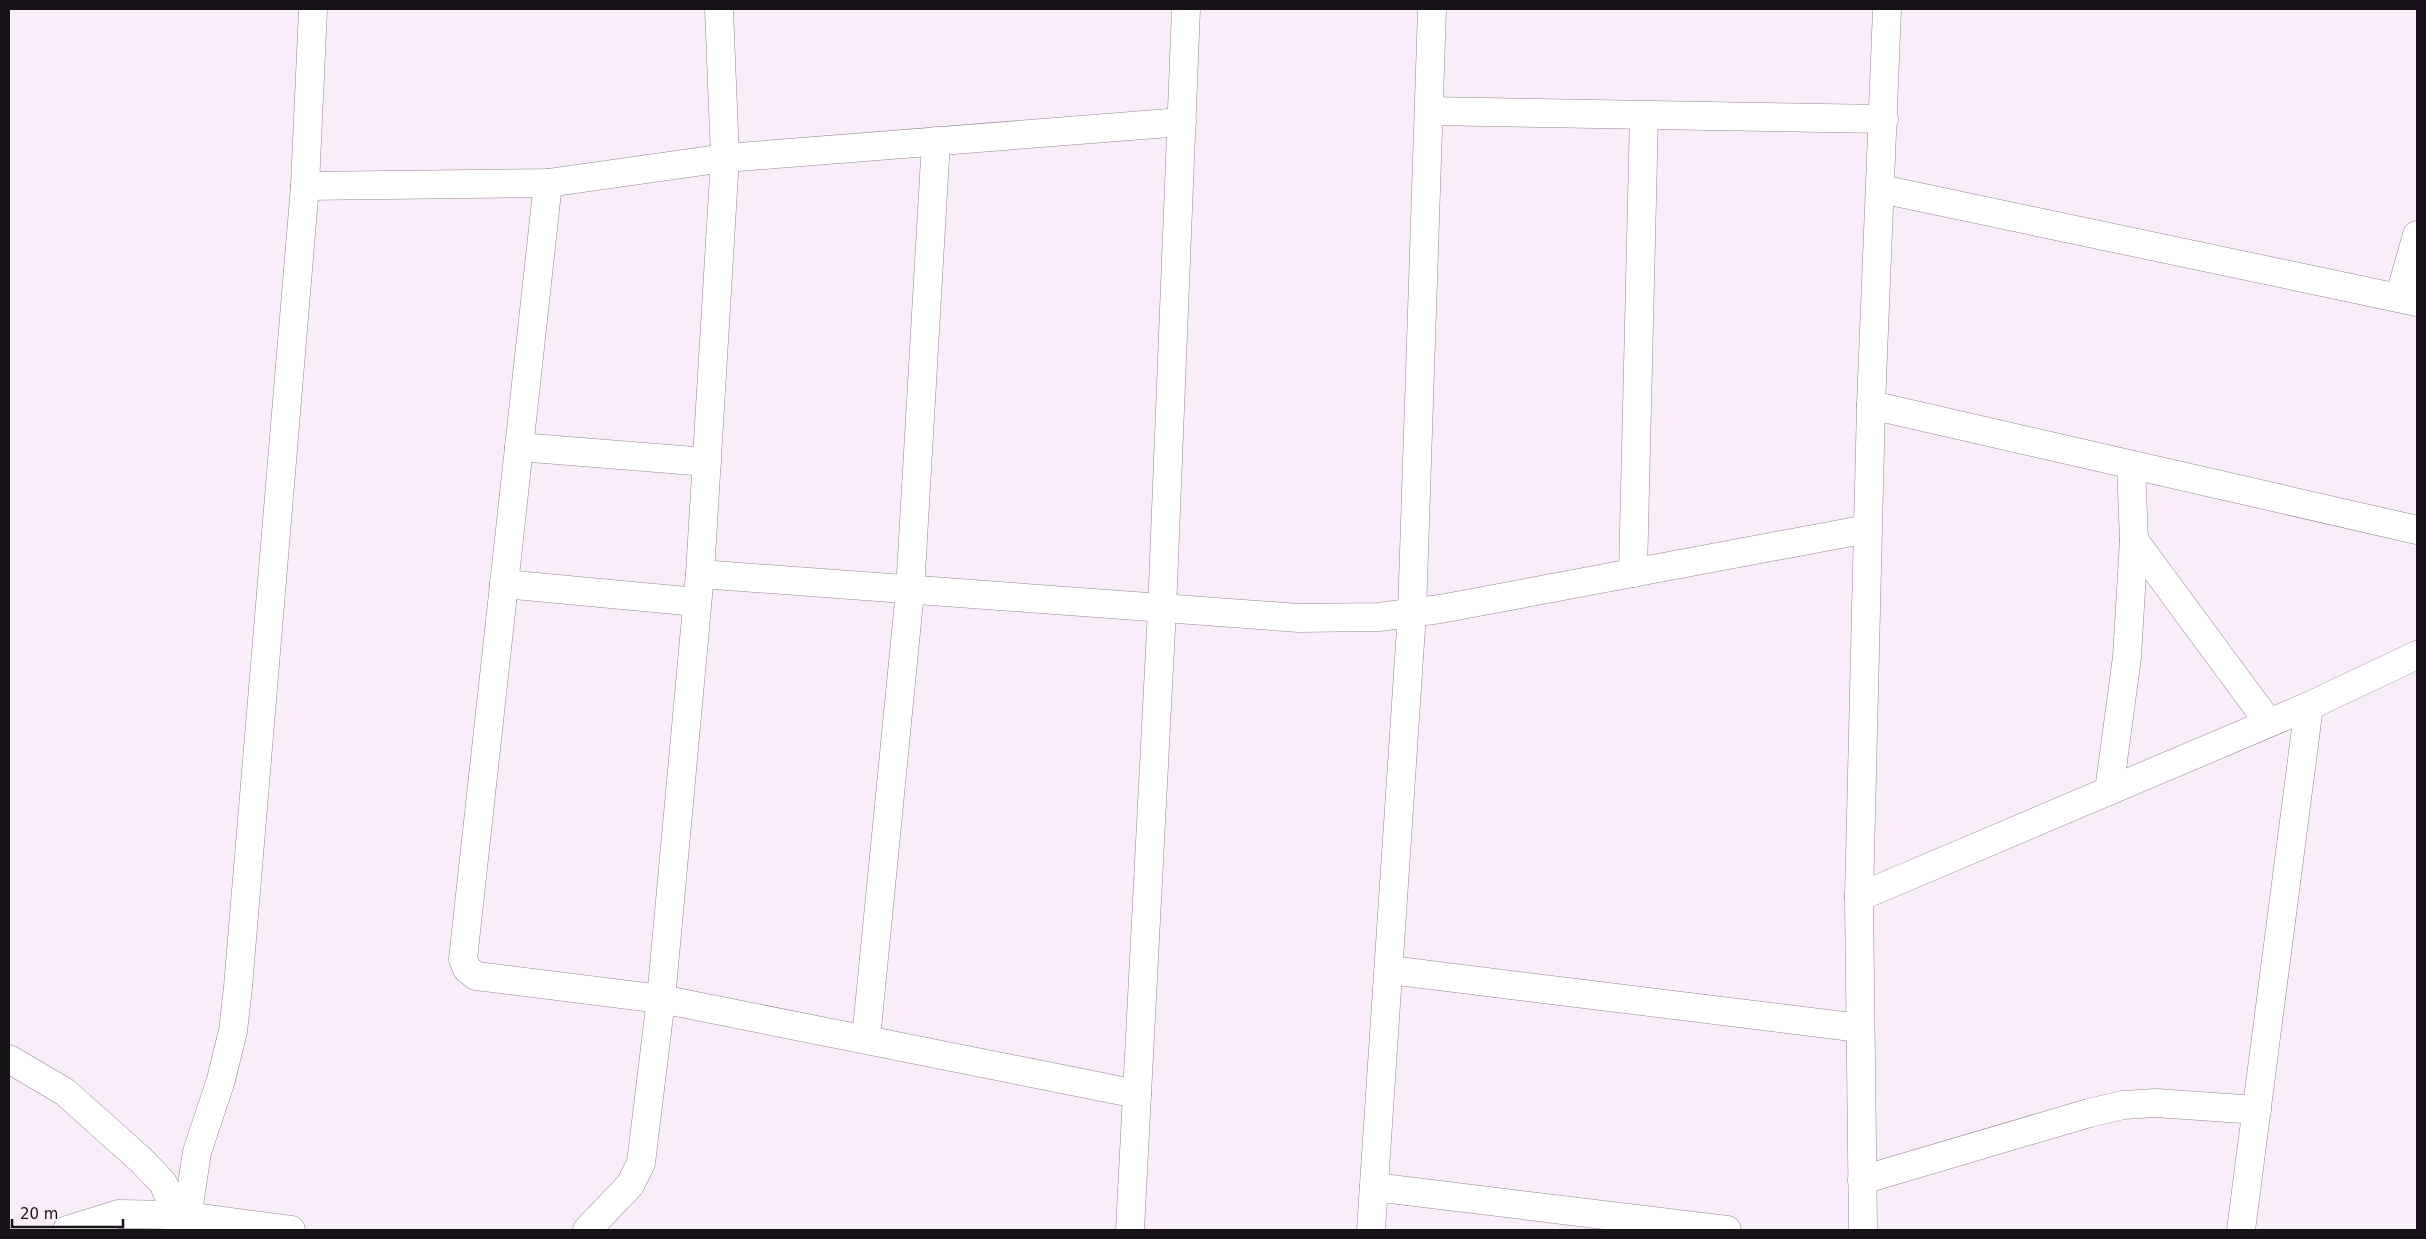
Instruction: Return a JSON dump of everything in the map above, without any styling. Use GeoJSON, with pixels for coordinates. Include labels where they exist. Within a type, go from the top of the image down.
{"type":"FeatureCollection","features":[{"type":"Feature","properties":{"kind":"street"},"geometry":{"type":"LineString","coordinates":[[180,1221],[197,1152],[221,1080],[233,1031],[238,986],[305,186],[313,9]]}},
{"type":"Feature","properties":{"kind":"street"},"geometry":{"type":"LineString","coordinates":[[587,1230],[630,1185],[641,1163],[661,999],[700,574],[725,158],[719,9]]}},
{"type":"Feature","properties":{"kind":"street"},"geometry":{"type":"LineString","coordinates":[[1130,1230],[1162,610],[1186,9]]}},
{"type":"Feature","properties":{"kind":"street"},"geometry":{"type":"LineString","coordinates":[[1371,1230],[1390,970],[1412,613],[1432,9]]}},
{"type":"Feature","properties":{"kind":"street"},"geometry":{"type":"LineString","coordinates":[[1863,1230],[1859,897],[1867,529],[1887,9]]}},
{"type":"Feature","properties":{"kind":"street"},"geometry":{"type":"LineString","coordinates":[[1428,111],[1884,119]]}},
{"type":"Feature","properties":{"kind":"street"},"geometry":{"type":"LineString","coordinates":[[1633,573],[1644,116]]}},
{"type":"Feature","properties":{"kind":"street"},"geometry":{"type":"LineString","coordinates":[[305,186],[548,183],[725,158],[1182,122]]}},
{"type":"Feature","properties":{"kind":"street"},"geometry":{"type":"LineString","coordinates":[[866,1040],[910,591],[936,141]]}},
{"type":"Feature","properties":{"kind":"street"},"geometry":{"type":"LineString","coordinates":[[548,183],[463,959],[468,969],[476,976],[661,999],[1137,1094]]}},
{"type":"Feature","properties":{"kind":"street"},"geometry":{"type":"LineString","coordinates":[[1881,189],[2408,300],[2417,235]]}},
{"type":"Feature","properties":{"kind":"street"},"geometry":{"type":"LineString","coordinates":[[1871,405],[2417,530]]}},
{"type":"Feature","properties":{"kind":"street"},"geometry":{"type":"LineString","coordinates":[[519,447],[706,462]]}},
{"type":"Feature","properties":{"kind":"street"},"geometry":{"type":"LineString","coordinates":[[2109,791],[2127,657],[2134,540],[2131,465]]}},
{"type":"Feature","properties":{"kind":"street"},"geometry":{"type":"LineString","coordinates":[[700,574],[1162,610],[1298,618],[1379,617],[1412,613],[1867,529]]}},
{"type":"Feature","properties":{"kind":"street"},"geometry":{"type":"LineString","coordinates":[[2134,540],[2269,723]]}},
{"type":"Feature","properties":{"kind":"street"},"geometry":{"type":"LineString","coordinates":[[504,584],[697,602]]}},
{"type":"Feature","properties":{"kind":"street"},"geometry":{"type":"LineString","coordinates":[[1859,897],[2310,706],[2417,655]]}},
{"type":"Feature","properties":{"kind":"street"},"geometry":{"type":"LineString","coordinates":[[2241,1230],[2310,706]]}},
{"type":"Feature","properties":{"kind":"street"},"geometry":{"type":"LineString","coordinates":[[1390,970],[1860,1028]]}},
{"type":"Feature","properties":{"kind":"street"},"geometry":{"type":"LineString","coordinates":[[9,1059],[65,1092],[141,1160],[163,1184],[180,1221]]}},
{"type":"Feature","properties":{"kind":"street"},"geometry":{"type":"LineString","coordinates":[[1862,1180],[2089,1113],[2123,1105],[2156,1104],[2257,1110]]}},
{"type":"Feature","properties":{"kind":"street"},"geometry":{"type":"LineString","coordinates":[[1374,1187],[1727,1230]]}},
{"type":"Feature","properties":{"kind":"street"},"geometry":{"type":"LineString","coordinates":[[67,1230],[118,1214],[291,1230]]}}]}
